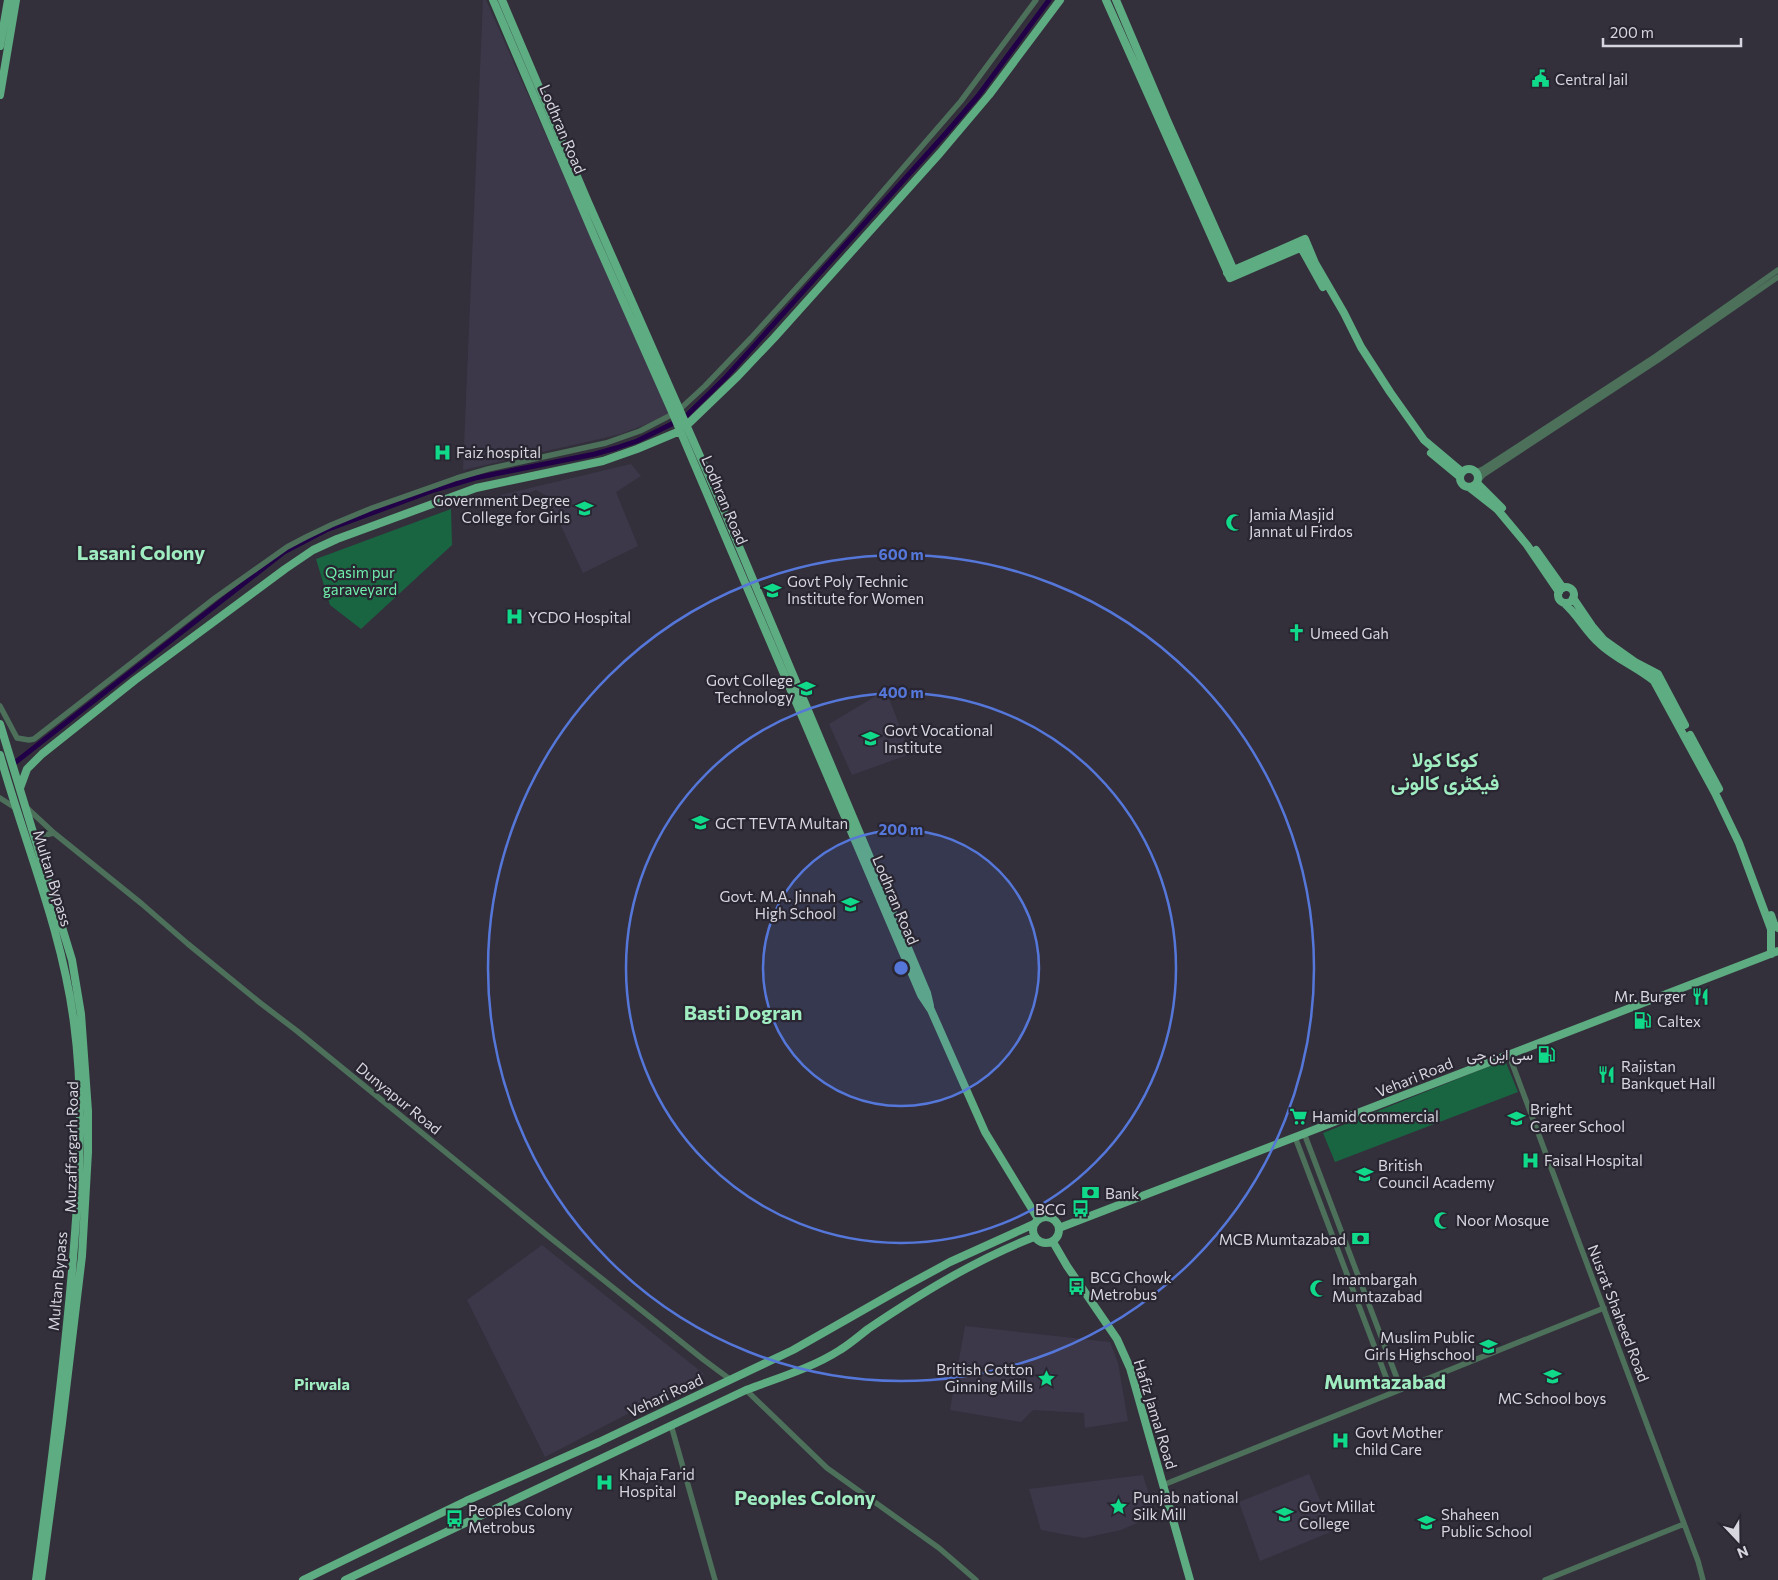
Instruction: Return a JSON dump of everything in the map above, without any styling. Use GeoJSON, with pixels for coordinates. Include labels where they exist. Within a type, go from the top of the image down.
{"type":"FeatureCollection","features":[{"type":"Feature","properties":{"kind":"main road"},"geometry":{"type":"LineString","coordinates":[[0,46],[8,0]]}},
{"type":"Feature","properties":{"kind":"main road"},"geometry":{"type":"LineString","coordinates":[[0,95],[16,0]]}},
{"type":"Feature","properties":{"kind":"main road","name":"Lodhran Road"},"geometry":{"type":"LineString","coordinates":[[493,0],[594,236],[676,412]]}},
{"type":"Feature","properties":{"kind":"main road","name":"Lodhran Road"},"geometry":{"type":"LineString","coordinates":[[502,0],[921,995],[931,1010],[985,1132],[1036,1222]]}},
{"type":"Feature","properties":{"kind":"main road"},"geometry":{"type":"LineString","coordinates":[[20,788],[27,769],[42,754],[135,680],[313,550],[337,539],[476,488],[603,461],[682,427],[738,376],[774,338],[946,147],[990,95],[1060,0]]}},
{"type":"Feature","properties":{"kind":"main road"},"geometry":{"type":"LineString","coordinates":[[1106,0],[1232,273]]}},
{"type":"Feature","properties":{"kind":"main road"},"geometry":{"type":"LineString","coordinates":[[1116,0],[1232,273]]}},
{"type":"Feature","properties":{"kind":"main road"},"geometry":{"type":"LineString","coordinates":[[1232,273],[1303,244],[1344,313],[1361,347],[1424,440],[1461,475],[1462,483],[1497,509],[1528,545],[1561,590]]}},
{"type":"Feature","properties":{"kind":"main road"},"geometry":{"type":"LineString","coordinates":[[1461,475],[1470,469],[1476,472],[1478,476],[1477,482],[1469,487]]}},
{"type":"Feature","properties":{"kind":"main road"},"geometry":{"type":"LineString","coordinates":[[1477,482],[1523,531],[1561,590],[1559,599],[1573,611],[1599,644],[1634,668],[1642,671],[1654,681],[1715,793],[1739,843],[1771,929],[1775,953]]}},
{"type":"Feature","properties":{"kind":"main road"},"geometry":{"type":"LineString","coordinates":[[1561,590],[1572,590],[1573,598],[1604,640],[1635,662],[1658,674],[1720,791],[1743,841],[1774,924],[1778,928]]}},
{"type":"Feature","properties":{"kind":"main road"},"geometry":{"type":"LineString","coordinates":[[1564,603],[1571,601],[1573,598]]}},
{"type":"Feature","properties":{"kind":"main road","name":"Muzaffargarh Road"},"geometry":{"type":"LineString","coordinates":[[0,724],[37,844],[57,924],[72,960],[81,1014],[88,1111],[88,1152],[82,1256],[41,1580]]}},
{"type":"Feature","properties":{"kind":"main road","name":"Multan Bypass"},"geometry":{"type":"LineString","coordinates":[[1,758],[57,924],[74,1022],[78,1063],[81,1149],[68,1313],[36,1580]]}},
{"type":"Feature","properties":{"kind":"main road","name":"Vehari Road"},"geometry":{"type":"LineString","coordinates":[[1059,1228],[1775,953]]}},
{"type":"Feature","properties":{"kind":"main road"},"geometry":{"type":"LineString","coordinates":[[1042,1217],[1051,1218],[1058,1224],[1058,1236],[1053,1242],[1042,1244],[1034,1238],[1032,1231],[1036,1222],[1042,1217]]}},
{"type":"Feature","properties":{"kind":"main road","name":"Vehari Road"},"geometry":{"type":"LineString","coordinates":[[303,1580],[793,1350],[950,1262],[1036,1222]]}},
{"type":"Feature","properties":{"kind":"main road","name":"Vehari Road"},"geometry":{"type":"LineString","coordinates":[[344,1580],[746,1390],[798,1371],[840,1350],[867,1330],[937,1286],[1010,1246],[1034,1238]]}},
{"type":"Feature","properties":{"kind":"main road","name":"Hafiz Jamal Road"},"geometry":{"type":"LineString","coordinates":[[1053,1242],[1117,1340],[1130,1368],[1190,1580]]}},
{"type":"Feature","properties":{"kind":"street"},"geometry":{"type":"LineString","coordinates":[[0,706],[17,738],[34,739],[215,598],[287,547],[306,537],[372,508],[457,478],[488,468],[606,443],[640,431],[676,412],[738,352],[851,228],[961,101],[1036,0]]}},
{"type":"Feature","properties":{"kind":"street"},"geometry":{"type":"LineString","coordinates":[[1672,348],[1778,270]]}},
{"type":"Feature","properties":{"kind":"street"},"geometry":{"type":"LineString","coordinates":[[1477,482],[1483,475],[1539,436],[1778,277]]}},
{"type":"Feature","properties":{"kind":"street"},"geometry":{"type":"LineString","coordinates":[[1476,472],[1539,436]]}},
{"type":"Feature","properties":{"kind":"street"},"geometry":{"type":"LineString","coordinates":[[0,798],[17,808]]}},
{"type":"Feature","properties":{"kind":"street","name":"Dunyapur Road"},"geometry":{"type":"LineString","coordinates":[[26,807],[54,833],[259,1002],[547,1235],[731,1380]]}},
{"type":"Feature","properties":{"kind":"street"},"geometry":{"type":"LineString","coordinates":[[37,844],[45,835],[54,833]]}},
{"type":"Feature","properties":{"kind":"street","name":"Nusrat Shaheed Road"},"geometry":{"type":"LineString","coordinates":[[1509,1055],[1698,1561],[1703,1580]]}},
{"type":"Feature","properties":{"kind":"street"},"geometry":{"type":"LineString","coordinates":[[1304,1133],[1401,1389]]}},
{"type":"Feature","properties":{"kind":"street"},"geometry":{"type":"LineString","coordinates":[[1295,1137],[1392,1393]]}},
{"type":"Feature","properties":{"kind":"street"},"geometry":{"type":"LineString","coordinates":[[1163,1485],[1604,1308]]}},
{"type":"Feature","properties":{"kind":"street"},"geometry":{"type":"LineString","coordinates":[[746,1390],[827,1468],[940,1548],[976,1580]]}},
{"type":"Feature","properties":{"kind":"street"},"geometry":{"type":"LineString","coordinates":[[671,1425],[715,1580]]}},
{"type":"Feature","properties":{"kind":"street"},"geometry":{"type":"LineString","coordinates":[[1545,1580],[1684,1524]]}},
{"type":"Feature","properties":{"kind":"shaded area"},"geometry":{"type":"Polygon","coordinates":[[[483,0],[486,0],[669,413],[621,434],[463,470],[483,0]]]}},
{"type":"Feature","properties":{"kind":"shaded area"},"geometry":{"type":"Polygon","coordinates":[[[631,464],[641,476],[616,492],[638,546],[583,573],[547,496],[536,490],[500,505],[501,495],[631,464]]]}},
{"type":"Feature","properties":{"kind":"shaded area","name":"Govt Vocational Institute"},"geometry":{"type":"Polygon","coordinates":[[[886,690],[910,754],[852,775],[829,724],[886,690]]]}},
{"type":"Feature","properties":{"kind":"shaded area"},"geometry":{"type":"Polygon","coordinates":[[[542,1245],[704,1374],[545,1457],[467,1300],[542,1245]]]}},
{"type":"Feature","properties":{"kind":"shaded area","name":"British Cotton Ginning Mills"},"geometry":{"type":"Polygon","coordinates":[[[965,1326],[1110,1342],[1118,1363],[1128,1421],[1085,1428],[1084,1413],[1033,1410],[1021,1422],[950,1410],[965,1326]]]}},
{"type":"Feature","properties":{"kind":"shaded area"},"geometry":{"type":"Polygon","coordinates":[[[1309,1474],[1333,1531],[1260,1561],[1239,1502],[1309,1474]]]}},
{"type":"Feature","properties":{"kind":"shaded area"},"geometry":{"type":"Polygon","coordinates":[[[1143,1475],[1155,1515],[1121,1530],[1084,1538],[1041,1530],[1029,1489],[1143,1475]]]}},
{"type":"Feature","properties":{"kind":"green space","name":"Qasim pur garaveyard"},"geometry":{"type":"Polygon","coordinates":[[[451,509],[452,545],[361,629],[330,605],[316,559],[451,509]]]}},
{"type":"Feature","properties":{"kind":"green space"},"geometry":{"type":"Polygon","coordinates":[[[1505,1060],[1518,1092],[1335,1162],[1323,1133],[1505,1060]]]}},
{"type":"Feature","properties":{"kind":"waterway"},"geometry":{"type":"LineString","coordinates":[[12,765],[284,552],[326,530],[434,490],[475,478],[616,448],[637,441],[684,418],[726,377],[947,132],[978,96],[1049,0]]}},
{"type":"Feature","properties":{"kind":"place","name":"Central Jail"},"geometry":{"type":"Point","coordinates":[1541,79]}},
{"type":"Feature","properties":{"kind":"place","name":"Faiz hospital"},"geometry":{"type":"Point","coordinates":[442,452]}},
{"type":"Feature","properties":{"kind":"place","name":"Government Degree College for Girls"},"geometry":{"type":"Point","coordinates":[584,509]}},
{"type":"Feature","properties":{"kind":"place","name":"Jamia Masjid Jannat ul Firdos"},"geometry":{"type":"Point","coordinates":[1235,523]}},
{"type":"Feature","properties":{"kind":"place","name":"Govt Poly Technic Institute for Women"},"geometry":{"type":"Point","coordinates":[773,590]}},
{"type":"Feature","properties":{"kind":"place","name":"YCDO Hospital"},"geometry":{"type":"Point","coordinates":[514,617]}},
{"type":"Feature","properties":{"kind":"place","name":"Umeed Gah"},"geometry":{"type":"Point","coordinates":[1296,633]}},
{"type":"Feature","properties":{"kind":"place","name":"Govt College Technology"},"geometry":{"type":"Point","coordinates":[807,689]}},
{"type":"Feature","properties":{"kind":"place","name":"Govt Vocational Institute"},"geometry":{"type":"Point","coordinates":[870,739]}},
{"type":"Feature","properties":{"kind":"place","name":"GCT TEVTA Multan"},"geometry":{"type":"Point","coordinates":[701,823]}},
{"type":"Feature","properties":{"kind":"place","name":"Govt. M.A. Jinnah High School"},"geometry":{"type":"Point","coordinates":[850,905]}},
{"type":"Feature","properties":{"kind":"place","name":"Mr. Burger"},"geometry":{"type":"Point","coordinates":[1700,996]}},
{"type":"Feature","properties":{"kind":"place","name":"Caltex"},"geometry":{"type":"Point","coordinates":[1643,1021]}},
{"type":"Feature","properties":{"kind":"place","name":"سی این جی"},"geometry":{"type":"Point","coordinates":[1547,1054]}},
{"type":"Feature","properties":{"kind":"place","name":"Rajistan Bankquet Hall"},"geometry":{"type":"Point","coordinates":[1607,1075]}},
{"type":"Feature","properties":{"kind":"place","name":"Hamid commercial"},"geometry":{"type":"Point","coordinates":[1298,1116]}},
{"type":"Feature","properties":{"kind":"place","name":"Bright Career School"},"geometry":{"type":"Point","coordinates":[1516,1118]}},
{"type":"Feature","properties":{"kind":"place","name":"Faisal Hospital"},"geometry":{"type":"Point","coordinates":[1530,1160]}},
{"type":"Feature","properties":{"kind":"place","name":"British Council Academy"},"geometry":{"type":"Point","coordinates":[1364,1174]}},
{"type":"Feature","properties":{"kind":"place","name":"Bank"},"geometry":{"type":"Point","coordinates":[1091,1193]}},
{"type":"Feature","properties":{"kind":"place","name":"BCG"},"geometry":{"type":"Point","coordinates":[1080,1209]}},
{"type":"Feature","properties":{"kind":"place","name":"Noor Mosque"},"geometry":{"type":"Point","coordinates":[1442,1220]}},
{"type":"Feature","properties":{"kind":"place","name":"MCB Mumtazabad"},"geometry":{"type":"Point","coordinates":[1360,1239]}},
{"type":"Feature","properties":{"kind":"place","name":"BCG Chowk Metrobus"},"geometry":{"type":"Point","coordinates":[1076,1286]}},
{"type":"Feature","properties":{"kind":"place","name":"Imambargah Mumtazabad"},"geometry":{"type":"Point","coordinates":[1318,1288]}},
{"type":"Feature","properties":{"kind":"place","name":"Muslim Public Girls Highschool"},"geometry":{"type":"Point","coordinates":[1489,1346]}},
{"type":"Feature","properties":{"kind":"place","name":"MC School boys"},"geometry":{"type":"Point","coordinates":[1552,1377]}},
{"type":"Feature","properties":{"kind":"place","name":"British Cotton Ginning Mills"},"geometry":{"type":"Point","coordinates":[1047,1378]}},
{"type":"Feature","properties":{"kind":"place","name":"Govt Mother child Care"},"geometry":{"type":"Point","coordinates":[1341,1441]}},
{"type":"Feature","properties":{"kind":"place","name":"Khaja Farid Hospital"},"geometry":{"type":"Point","coordinates":[605,1483]}},
{"type":"Feature","properties":{"kind":"place","name":"Punjab national Silk Mill"},"geometry":{"type":"Point","coordinates":[1119,1506]}},
{"type":"Feature","properties":{"kind":"place","name":"Govt Millat College"},"geometry":{"type":"Point","coordinates":[1285,1515]}},
{"type":"Feature","properties":{"kind":"place","name":"Peoples Colony Metrobus"},"geometry":{"type":"Point","coordinates":[454,1519]}},
{"type":"Feature","properties":{"kind":"place","name":"Shaheen Public School"},"geometry":{"type":"Point","coordinates":[1427,1523]}},
{"type":"Feature","properties":{"kind":"district","name":"Lasani Colony"},"geometry":{"type":"Point","coordinates":[141,552]}},
{"type":"Feature","properties":{"kind":"district","name":"کوکا کولا فیکٹری کالونی"},"geometry":{"type":"Point","coordinates":[1445,770]}},
{"type":"Feature","properties":{"kind":"district","name":"Basti Dogran"},"geometry":{"type":"Point","coordinates":[743,1012]}},
{"type":"Feature","properties":{"kind":"district","name":"Mumtazabad"},"geometry":{"type":"Point","coordinates":[1385,1381]}},
{"type":"Feature","properties":{"kind":"district","name":"Pirwala"},"geometry":{"type":"Point","coordinates":[322,1383]}},
{"type":"Feature","properties":{"kind":"district","name":"Peoples Colony"},"geometry":{"type":"Point","coordinates":[805,1497]}}]}
